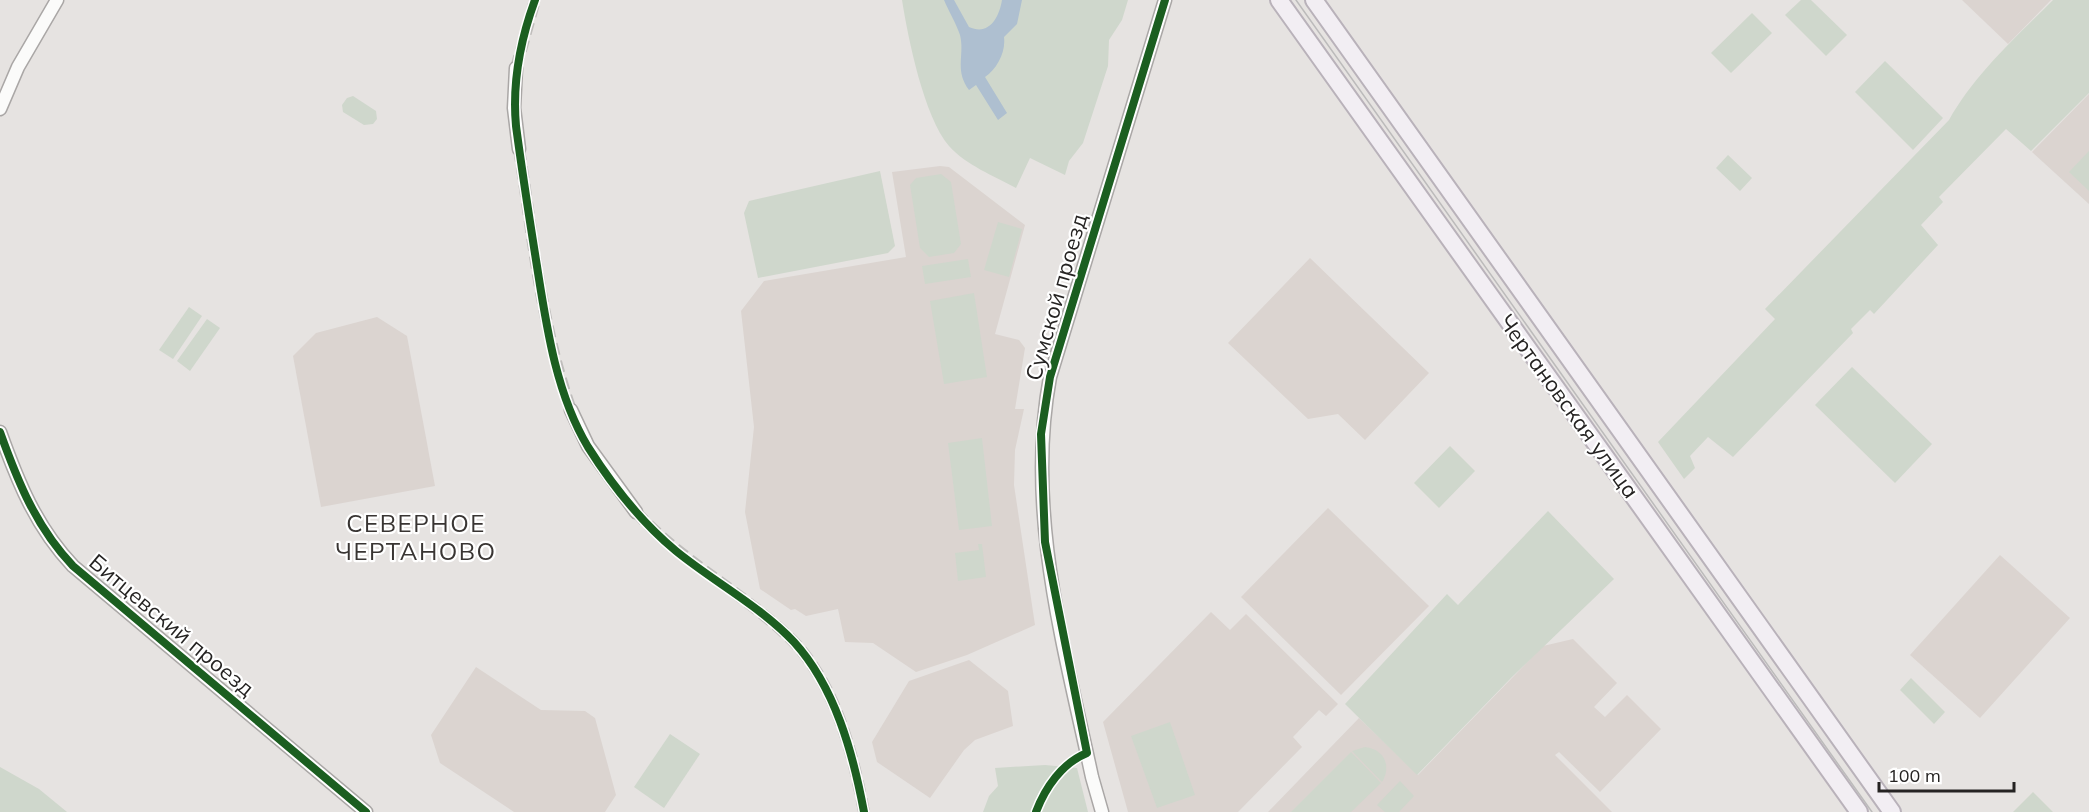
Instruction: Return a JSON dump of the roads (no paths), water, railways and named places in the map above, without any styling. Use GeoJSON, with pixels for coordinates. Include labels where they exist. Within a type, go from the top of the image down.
{"type":"FeatureCollection","features":[{"type":"Feature","properties":{"kind":"main road","name":"Чертановская улица"},"geometry":{"type":"LineString","coordinates":[[1279,0],[1859,812]]}},
{"type":"Feature","properties":{"kind":"main road","name":"Чертановская улица"},"geometry":{"type":"LineString","coordinates":[[1314,0],[1892,812]]}},
{"type":"Feature","properties":{"kind":"main road"},"geometry":{"type":"LineString","coordinates":[[1615,470],[1621,474],[1631,474],[1639,467],[1640,458]]}},
{"type":"Feature","properties":{"kind":"main road"},"geometry":{"type":"LineString","coordinates":[[1645,512],[1647,504],[1654,498],[1660,495],[1668,496]]}},
{"type":"Feature","properties":{"kind":"street"},"geometry":{"type":"LineString","coordinates":[[0,109],[18,67],[57,0]]}},
{"type":"Feature","properties":{"kind":"street","name":"Сумской проезд"},"geometry":{"type":"LineString","coordinates":[[1102,812],[1087,753],[1045,542],[1041,434],[1050,377],[1165,0]]}},
{"type":"Feature","properties":{"kind":"street"},"geometry":{"type":"LineString","coordinates":[[516,68],[514,108],[519,149]]}},
{"type":"Feature","properties":{"kind":"street"},"geometry":{"type":"LineString","coordinates":[[570,410],[588,446],[636,512]]}},
{"type":"Feature","properties":{"kind":"street","name":"Битцевский проезд"},"geometry":{"type":"LineString","coordinates":[[0,432],[21,488],[37,520],[48,537],[73,566],[366,812]]}},
{"type":"Feature","properties":{"kind":"water"},"geometry":{"type":"Polygon","coordinates":[[[944,0],[954,0],[969,27],[982,29],[996,19],[1002,0],[1022,0],[1017,24],[1004,37],[1004,48],[1000,60],[985,77],[1007,113],[998,120],[976,85],[969,90],[965,83],[961,69],[960,35],[944,0]]]}},
{"type":"Feature","properties":{"kind":"tunnel"},"geometry":{"type":"LineString","coordinates":[[516,68],[535,0]]}},
{"type":"Feature","properties":{"kind":"tunnel"},"geometry":{"type":"LineString","coordinates":[[519,149],[545,314],[571,410]]}},
{"type":"Feature","properties":{"kind":"tunnel"},"geometry":{"type":"LineString","coordinates":[[636,512],[673,546],[773,623],[807,658],[820,677],[840,720],[848,743],[864,812]]}},
{"type":"Feature","properties":{"kind":"tram line"},"geometry":{"type":"LineString","coordinates":[[1296,0],[1872,812]]}},
{"type":"Feature","properties":{"kind":"district","name":"СЕВЕРНОЕ ЧЕРТАНОВО"},"geometry":{"type":"Point","coordinates":[416,538]}}]}
